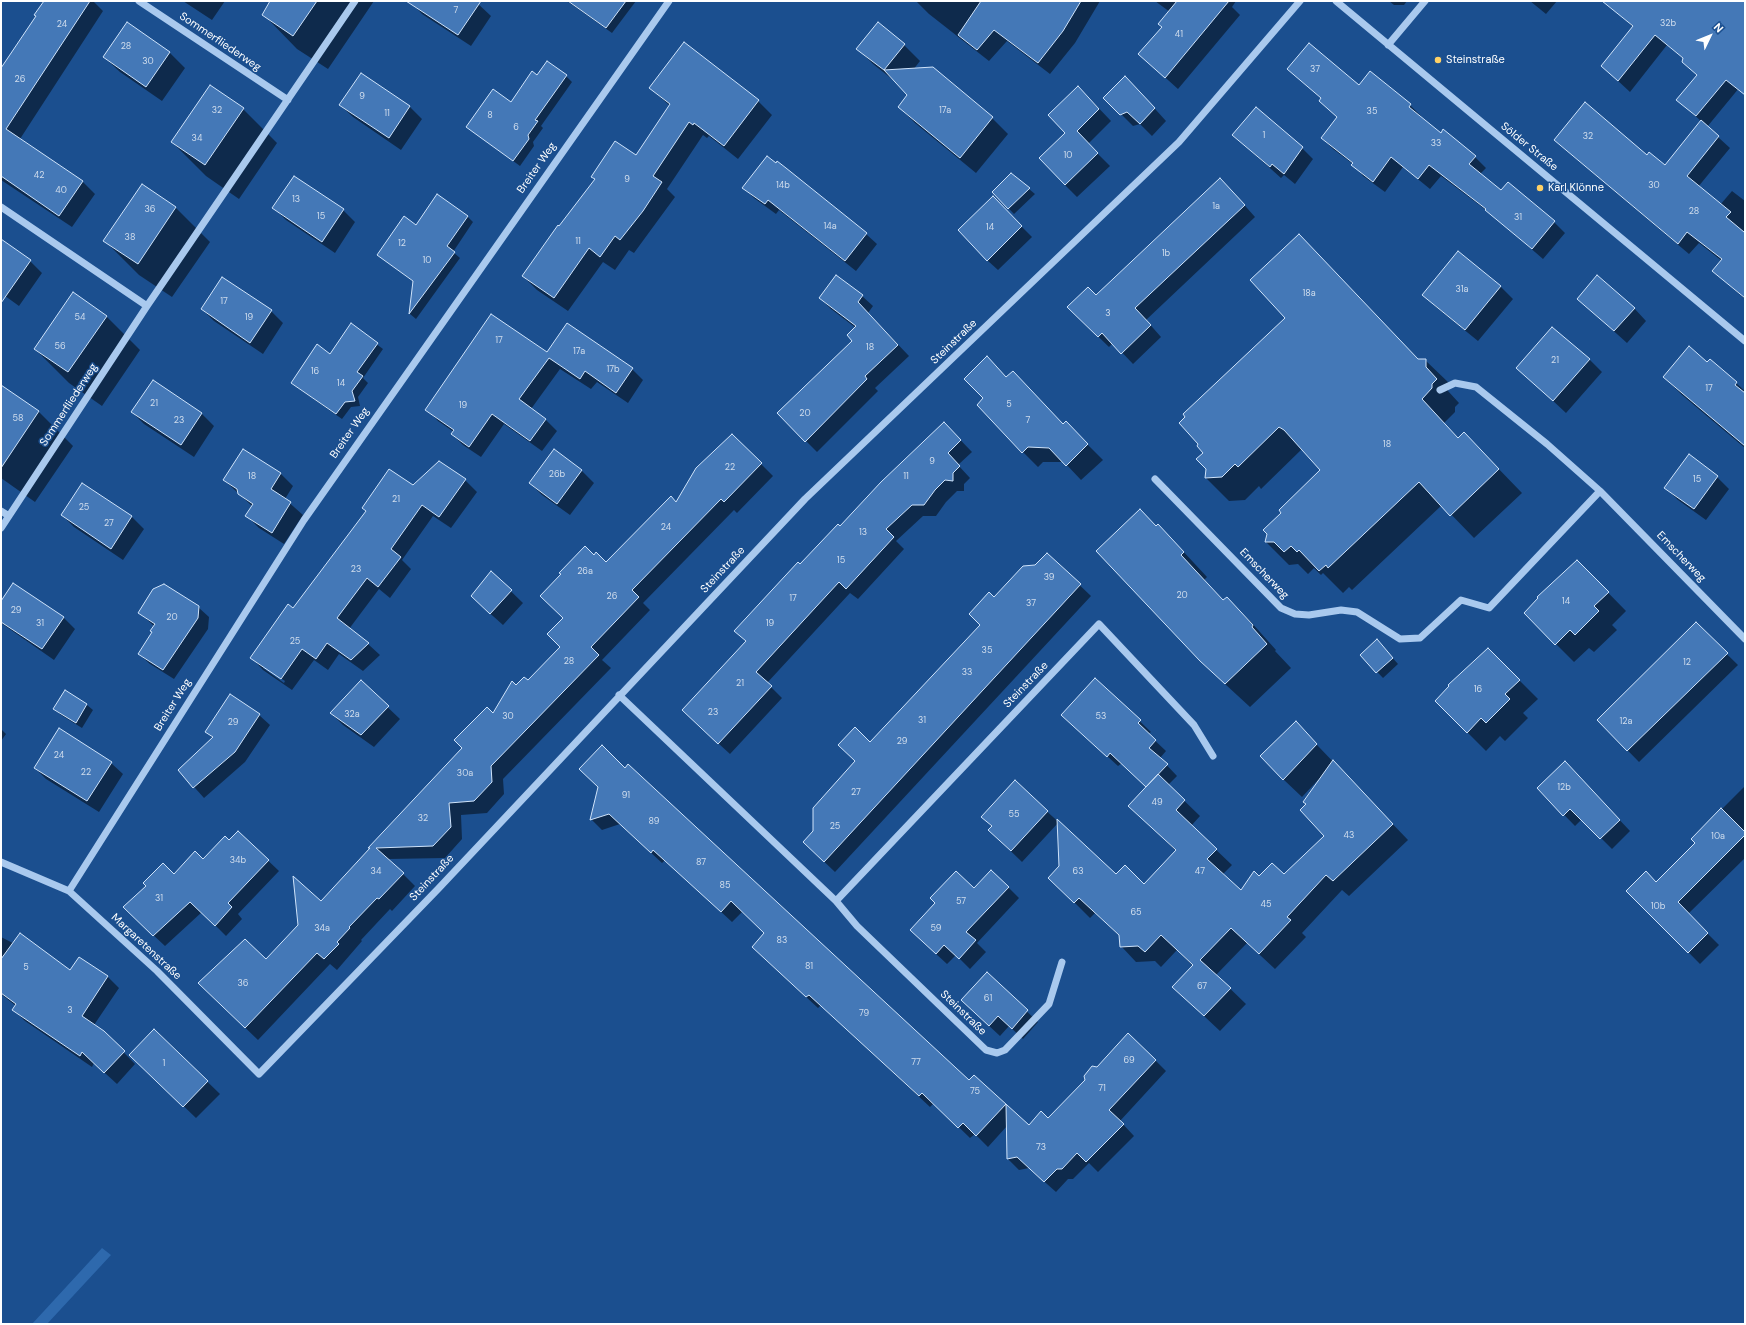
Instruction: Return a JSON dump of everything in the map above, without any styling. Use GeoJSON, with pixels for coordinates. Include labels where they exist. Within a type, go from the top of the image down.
{"type":"FeatureCollection","features":[{"type":"Feature","properties":{"kind":"street","name":"Sommerfliederweg"},"geometry":{"type":"LineString","coordinates":[[139,1],[288,100]]}},
{"type":"Feature","properties":{"kind":"street","name":"Sommerfliederweg"},"geometry":{"type":"LineString","coordinates":[[1,528],[147,306],[355,1]]}},
{"type":"Feature","properties":{"kind":"street","name":"Breiter Weg"},"geometry":{"type":"LineString","coordinates":[[69,890],[304,520],[669,1]]}},
{"type":"Feature","properties":{"kind":"street","name":"Steinstraße"},"geometry":{"type":"LineString","coordinates":[[259,1074],[438,889],[805,499],[1179,142],[1300,1]]}},
{"type":"Feature","properties":{"kind":"street","name":"Sölder Straße"},"geometry":{"type":"LineString","coordinates":[[1336,1],[1745,341]]}},
{"type":"Feature","properties":{"kind":"street"},"geometry":{"type":"LineString","coordinates":[[1388,45],[1425,1]]}},
{"type":"Feature","properties":{"kind":"street"},"geometry":{"type":"LineString","coordinates":[[1,207],[147,306]]}},
{"type":"Feature","properties":{"kind":"street","name":"Emscherweg"},"geometry":{"type":"LineString","coordinates":[[1440,390],[1455,383],[1476,387],[1547,444],[1600,491],[1745,639]]}},
{"type":"Feature","properties":{"kind":"street","name":"Emscherweg"},"geometry":{"type":"LineString","coordinates":[[1155,479],[1281,608],[1294,614],[1309,615],[1341,610],[1357,612],[1400,639],[1420,638],[1461,600],[1489,608],[1600,491]]}},
{"type":"Feature","properties":{"kind":"street"},"geometry":{"type":"LineString","coordinates":[[1,511],[9,516]]}},
{"type":"Feature","properties":{"kind":"street","name":"Steinstraße"},"geometry":{"type":"LineString","coordinates":[[836,901],[1099,624],[1194,724],[1213,756]]}},
{"type":"Feature","properties":{"kind":"street","name":"Steinstraße"},"geometry":{"type":"LineString","coordinates":[[619,695],[836,901],[858,926],[986,1050],[997,1052],[1005,1050],[1049,1004],[1062,962]]}},
{"type":"Feature","properties":{"kind":"street","name":"Margaretenstraße"},"geometry":{"type":"LineString","coordinates":[[1,862],[69,890],[157,971],[259,1074]]}},
{"type":"Feature","properties":{"kind":"shaded area"},"geometry":{"type":"Polygon","coordinates":[[[102,1248],[111,1255],[47,1324],[32,1324],[102,1248]]]}},
{"type":"Feature","properties":{"kind":"building"},"geometry":{"type":"Polygon","coordinates":[[[44,1],[90,1],[6,129],[83,181],[59,216],[1,176],[1,68],[36,16],[34,15],[44,1]]]}},
{"type":"Feature","properties":{"kind":"building"},"geometry":{"type":"Polygon","coordinates":[[[270,1],[317,1],[293,36],[262,15],[270,1]]]}},
{"type":"Feature","properties":{"kind":"building"},"geometry":{"type":"Polygon","coordinates":[[[406,1],[481,1],[458,35],[406,1]]]}},
{"type":"Feature","properties":{"kind":"building"},"geometry":{"type":"Polygon","coordinates":[[[568,1],[626,1],[606,28],[568,1]]]}},
{"type":"Feature","properties":{"kind":"building"},"geometry":{"type":"Polygon","coordinates":[[[981,1],[1081,1],[1063,31],[1038,63],[994,30],[977,50],[958,35],[981,1]]]}},
{"type":"Feature","properties":{"kind":"building"},"geometry":{"type":"Polygon","coordinates":[[[1177,1],[1229,1],[1165,78],[1138,54],[1162,27],[1158,24],[1177,1]]]}},
{"type":"Feature","properties":{"kind":"building"},"geometry":{"type":"Polygon","coordinates":[[[1602,1],[1745,1],[1745,95],[1726,80],[1696,116],[1676,100],[1697,75],[1682,62],[1683,58],[1655,35],[1618,81],[1601,66],[1633,26],[1602,1]]]}},
{"type":"Feature","properties":{"kind":"building"},"geometry":{"type":"Polygon","coordinates":[[[127,22],[170,52],[146,87],[103,57],[127,22]]]}},
{"type":"Feature","properties":{"kind":"building"},"geometry":{"type":"Polygon","coordinates":[[[878,22],[905,44],[884,70],[856,49],[878,22]]]}},
{"type":"Feature","properties":{"kind":"building"},"geometry":{"type":"Polygon","coordinates":[[[684,42],[759,100],[724,146],[694,123],[693,125],[689,122],[653,176],[662,182],[643,211],[620,240],[615,236],[600,257],[589,248],[554,298],[522,276],[558,225],[559,226],[595,179],[591,177],[615,141],[636,155],[670,104],[649,88],[684,42]]]}},
{"type":"Feature","properties":{"kind":"building"},"geometry":{"type":"Polygon","coordinates":[[[1309,43],[1359,85],[1370,71],[1411,104],[1409,107],[1441,133],[1443,129],[1476,156],[1469,164],[1501,190],[1508,182],[1555,221],[1532,249],[1485,210],[1486,209],[1429,165],[1418,179],[1391,157],[1373,182],[1351,165],[1353,163],[1321,138],[1337,117],[1319,101],[1321,98],[1287,69],[1309,43]]]}},
{"type":"Feature","properties":{"kind":"building"},"geometry":{"type":"Polygon","coordinates":[[[547,61],[567,75],[535,120],[538,121],[528,135],[529,139],[513,161],[466,127],[493,89],[511,102],[532,71],[537,75],[547,61]]]}},
{"type":"Feature","properties":{"kind":"building"},"geometry":{"type":"Polygon","coordinates":[[[933,67],[993,117],[960,158],[898,107],[907,95],[884,70],[933,67]]]}},
{"type":"Feature","properties":{"kind":"building"},"geometry":{"type":"Polygon","coordinates":[[[361,73],[410,106],[389,138],[339,105],[361,73]]]}},
{"type":"Feature","properties":{"kind":"building"},"geometry":{"type":"Polygon","coordinates":[[[1125,76],[1155,108],[1140,124],[1127,112],[1120,115],[1103,98],[1125,76]]]}},
{"type":"Feature","properties":{"kind":"building"},"geometry":{"type":"Polygon","coordinates":[[[210,85],[244,108],[205,165],[171,142],[210,85]]]}},
{"type":"Feature","properties":{"kind":"building"},"geometry":{"type":"Polygon","coordinates":[[[1078,86],[1099,109],[1077,131],[1098,153],[1065,185],[1039,158],[1065,133],[1048,115],[1078,86]]]}},
{"type":"Feature","properties":{"kind":"building"},"geometry":{"type":"Polygon","coordinates":[[[1585,102],[1647,155],[1649,152],[1665,165],[1701,120],[1719,136],[1687,176],[1731,212],[1726,217],[1744,232],[1745,230],[1745,298],[1712,271],[1722,259],[1687,232],[1678,244],[1554,140],[1585,102]]]}},
{"type":"Feature","properties":{"kind":"building"},"geometry":{"type":"Polygon","coordinates":[[[1256,107],[1303,147],[1284,174],[1272,164],[1270,167],[1232,135],[1256,107]]]}},
{"type":"Feature","properties":{"kind":"building"},"geometry":{"type":"Polygon","coordinates":[[[767,156],[776,163],[777,161],[867,233],[845,261],[768,200],[765,204],[742,188],[767,156]]]}},
{"type":"Feature","properties":{"kind":"building"},"geometry":{"type":"Polygon","coordinates":[[[1011,173],[1030,188],[1008,209],[992,192],[1011,173]]]}},
{"type":"Feature","properties":{"kind":"building"},"geometry":{"type":"Polygon","coordinates":[[[294,176],[344,209],[322,242],[272,208],[294,176]]]}},
{"type":"Feature","properties":{"kind":"building"},"geometry":{"type":"Polygon","coordinates":[[[1220,178],[1245,205],[1135,308],[1151,325],[1121,354],[1102,333],[1098,337],[1067,307],[1088,287],[1096,295],[1220,178]]]}},
{"type":"Feature","properties":{"kind":"building"},"geometry":{"type":"Polygon","coordinates":[[[142,184],[176,207],[138,264],[103,241],[142,184]]]}},
{"type":"Feature","properties":{"kind":"building"},"geometry":{"type":"Polygon","coordinates":[[[437,194],[468,216],[447,246],[455,252],[409,314],[413,281],[377,255],[404,216],[416,225],[437,194]]]}},
{"type":"Feature","properties":{"kind":"building"},"geometry":{"type":"Polygon","coordinates":[[[993,196],[1022,226],[987,261],[958,230],[993,196]]]}},
{"type":"Feature","properties":{"kind":"building"},"geometry":{"type":"Polygon","coordinates":[[[1299,234],[1418,359],[1426,359],[1426,367],[1437,379],[1432,384],[1432,388],[1422,399],[1458,438],[1464,432],[1499,469],[1450,516],[1419,482],[1328,568],[1326,565],[1319,571],[1299,550],[1297,552],[1291,546],[1284,552],[1274,542],[1265,542],[1267,534],[1263,530],[1281,513],[1279,510],[1320,470],[1284,430],[1279,427],[1238,467],[1235,464],[1222,477],[1205,478],[1206,469],[1196,459],[1203,453],[1197,446],[1198,444],[1179,423],[1185,417],[1183,414],[1285,318],[1250,280],[1299,234]]]}},
{"type":"Feature","properties":{"kind":"building"},"geometry":{"type":"Polygon","coordinates":[[[1,239],[31,260],[1,303],[1,239]]]}},
{"type":"Feature","properties":{"kind":"building"},"geometry":{"type":"Polygon","coordinates":[[[1458,251],[1501,286],[1465,330],[1422,295],[1458,251]]]}},
{"type":"Feature","properties":{"kind":"building"},"geometry":{"type":"Polygon","coordinates":[[[836,275],[863,295],[858,302],[898,345],[865,376],[867,379],[805,442],[777,413],[852,341],[847,335],[856,326],[819,298],[836,275]]]}},
{"type":"Feature","properties":{"kind":"building"},"geometry":{"type":"Polygon","coordinates":[[[1597,275],[1635,308],[1614,331],[1577,299],[1597,275]]]}},
{"type":"Feature","properties":{"kind":"building"},"geometry":{"type":"Polygon","coordinates":[[[222,277],[272,310],[250,343],[201,309],[222,277]]]}},
{"type":"Feature","properties":{"kind":"building"},"geometry":{"type":"Polygon","coordinates":[[[73,292],[107,316],[68,372],[34,349],[73,292]]]}},
{"type":"Feature","properties":{"kind":"building"},"geometry":{"type":"Polygon","coordinates":[[[491,314],[547,352],[567,323],[633,368],[616,393],[585,371],[580,379],[549,358],[519,399],[546,419],[530,441],[492,414],[469,447],[451,434],[454,430],[425,410],[491,314]]]}},
{"type":"Feature","properties":{"kind":"building"},"geometry":{"type":"Polygon","coordinates":[[[351,323],[378,343],[357,372],[363,376],[352,391],[355,401],[345,402],[336,414],[291,383],[317,344],[330,354],[351,323]]]}},
{"type":"Feature","properties":{"kind":"building"},"geometry":{"type":"Polygon","coordinates":[[[1552,327],[1590,359],[1553,401],[1516,368],[1552,327]]]}},
{"type":"Feature","properties":{"kind":"building"},"geometry":{"type":"Polygon","coordinates":[[[1689,346],[1707,362],[1710,359],[1737,382],[1735,385],[1745,393],[1745,446],[1663,377],[1689,346]]]}},
{"type":"Feature","properties":{"kind":"building"},"geometry":{"type":"Polygon","coordinates":[[[987,356],[1006,377],[1013,371],[1063,424],[1066,421],[1088,444],[1066,466],[1049,448],[1028,447],[1022,453],[977,405],[983,398],[964,379],[987,356]]]}},
{"type":"Feature","properties":{"kind":"building"},"geometry":{"type":"Polygon","coordinates":[[[153,380],[202,413],[181,445],[131,412],[153,380]]]}},
{"type":"Feature","properties":{"kind":"building"},"geometry":{"type":"Polygon","coordinates":[[[1,385],[39,411],[1,468],[1,385]]]}},
{"type":"Feature","properties":{"kind":"building"},"geometry":{"type":"Polygon","coordinates":[[[944,422],[961,440],[948,453],[960,466],[953,473],[953,481],[945,480],[935,490],[924,505],[912,505],[886,529],[894,537],[846,589],[839,582],[756,672],[772,686],[718,744],[682,710],[746,641],[734,631],[798,562],[800,564],[838,524],[840,526],[881,482],[944,422]]]}},
{"type":"Feature","properties":{"kind":"building"},"geometry":{"type":"Polygon","coordinates":[[[732,434],[762,463],[724,502],[721,499],[632,590],[639,597],[591,647],[599,655],[491,766],[492,782],[474,801],[449,803],[451,827],[433,846],[376,848],[404,873],[349,927],[350,928],[337,942],[339,944],[324,959],[317,953],[245,1028],[198,983],[245,939],[266,959],[298,925],[293,876],[321,901],[370,848],[368,848],[462,748],[454,740],[487,707],[493,713],[512,681],[516,685],[524,677],[528,680],[560,647],[547,634],[563,618],[540,596],[561,574],[559,573],[585,546],[594,555],[596,552],[606,562],[671,496],[676,502],[696,468],[732,434]]]}},
{"type":"Feature","properties":{"kind":"building"},"geometry":{"type":"Polygon","coordinates":[[[243,449],[281,473],[271,489],[291,502],[272,533],[245,516],[253,504],[238,494],[237,489],[223,480],[243,449]]]}},
{"type":"Feature","properties":{"kind":"building"},"geometry":{"type":"Polygon","coordinates":[[[554,449],[582,470],[557,504],[529,483],[554,449]]]}},
{"type":"Feature","properties":{"kind":"building"},"geometry":{"type":"Polygon","coordinates":[[[1689,454],[1718,476],[1694,509],[1664,488],[1689,454]]]}},
{"type":"Feature","properties":{"kind":"building"},"geometry":{"type":"Polygon","coordinates":[[[439,461],[466,479],[439,517],[422,505],[391,549],[401,557],[378,587],[367,578],[337,618],[369,643],[351,660],[327,643],[316,659],[302,649],[281,679],[250,658],[288,604],[293,608],[366,511],[362,508],[389,469],[413,485],[439,461]]]}},
{"type":"Feature","properties":{"kind":"building"},"geometry":{"type":"Polygon","coordinates":[[[82,483],[132,516],[111,549],[61,515],[82,483]]]}},
{"type":"Feature","properties":{"kind":"building"},"geometry":{"type":"Polygon","coordinates":[[[1140,509],[1156,526],[1158,524],[1184,552],[1181,555],[1223,600],[1227,597],[1253,625],[1252,627],[1267,644],[1225,684],[1200,661],[1096,551],[1140,509]]]}},
{"type":"Feature","properties":{"kind":"building"},"geometry":{"type":"Polygon","coordinates":[[[1047,553],[1081,584],[824,862],[803,842],[813,831],[813,808],[855,761],[838,745],[855,727],[870,742],[980,625],[969,614],[989,592],[994,597],[1023,566],[1035,565],[1047,553]]]}},
{"type":"Feature","properties":{"kind":"building"},"geometry":{"type":"Polygon","coordinates":[[[1577,560],[1609,592],[1594,606],[1599,611],[1575,635],[1570,630],[1555,645],[1524,613],[1538,598],[1537,597],[1577,560]]]}},
{"type":"Feature","properties":{"kind":"building"},"geometry":{"type":"Polygon","coordinates":[[[491,571],[512,590],[490,614],[471,596],[491,571]]]}},
{"type":"Feature","properties":{"kind":"building"},"geometry":{"type":"Polygon","coordinates":[[[13,583],[64,617],[42,649],[1,622],[1,601],[13,583]]]}},
{"type":"Feature","properties":{"kind":"building"},"geometry":{"type":"Polygon","coordinates":[[[164,584],[199,606],[198,618],[163,670],[138,654],[152,632],[150,631],[155,624],[138,613],[153,589],[164,584]]]}},
{"type":"Feature","properties":{"kind":"building"},"geometry":{"type":"Polygon","coordinates":[[[1696,622],[1728,653],[1627,751],[1597,720],[1696,622]]]}},
{"type":"Feature","properties":{"kind":"building"},"geometry":{"type":"Polygon","coordinates":[[[1377,639],[1393,658],[1376,673],[1360,655],[1377,639]]]}},
{"type":"Feature","properties":{"kind":"building"},"geometry":{"type":"Polygon","coordinates":[[[1488,648],[1520,680],[1505,694],[1510,699],[1486,723],[1481,718],[1467,733],[1435,701],[1449,686],[1448,685],[1488,648]]]}},
{"type":"Feature","properties":{"kind":"building"},"geometry":{"type":"Polygon","coordinates":[[[1095,678],[1141,720],[1138,723],[1156,740],[1149,748],[1168,764],[1146,787],[1110,753],[1107,757],[1061,715],[1095,678]]]}},
{"type":"Feature","properties":{"kind":"building"},"geometry":{"type":"Polygon","coordinates":[[[361,680],[389,706],[361,735],[330,713],[361,680]]]}},
{"type":"Feature","properties":{"kind":"building"},"geometry":{"type":"Polygon","coordinates":[[[65,690],[87,704],[76,723],[53,709],[65,690]]]}},
{"type":"Feature","properties":{"kind":"building"},"geometry":{"type":"Polygon","coordinates":[[[230,694],[260,714],[235,752],[193,788],[178,770],[213,737],[205,732],[230,694]]]}},
{"type":"Feature","properties":{"kind":"building"},"geometry":{"type":"Polygon","coordinates":[[[1296,721],[1317,744],[1283,780],[1260,756],[1296,721]]]}},
{"type":"Feature","properties":{"kind":"building"},"geometry":{"type":"Polygon","coordinates":[[[59,728],[112,762],[87,801],[34,768],[59,728]]]}},
{"type":"Feature","properties":{"kind":"building"},"geometry":{"type":"Polygon","coordinates":[[[602,745],[625,768],[628,764],[969,1080],[974,1075],[1006,1104],[976,1136],[963,1123],[958,1128],[922,1093],[919,1096],[809,995],[806,997],[752,947],[764,933],[731,901],[721,912],[653,850],[651,853],[609,814],[590,820],[598,787],[579,769],[602,745]]]}},
{"type":"Feature","properties":{"kind":"building"},"geometry":{"type":"Polygon","coordinates":[[[1333,760],[1393,824],[1333,881],[1326,875],[1287,917],[1291,920],[1259,954],[1231,928],[1200,960],[1231,988],[1204,1016],[1172,987],[1193,965],[1161,935],[1145,952],[1138,946],[1120,947],[1119,935],[1079,898],[1074,903],[1048,878],[1059,866],[1057,819],[1116,874],[1125,865],[1144,884],[1176,850],[1128,806],[1158,774],[1185,800],[1176,810],[1217,849],[1207,859],[1241,890],[1254,871],[1259,876],[1272,863],[1284,874],[1324,836],[1300,810],[1306,804],[1303,802],[1333,760]]]}},
{"type":"Feature","properties":{"kind":"building"},"geometry":{"type":"Polygon","coordinates":[[[1565,761],[1620,820],[1600,839],[1570,809],[1563,816],[1537,788],[1565,761]]]}},
{"type":"Feature","properties":{"kind":"building"},"geometry":{"type":"Polygon","coordinates":[[[1015,780],[1048,811],[1011,851],[988,830],[992,826],[981,817],[1015,780]]]}},
{"type":"Feature","properties":{"kind":"building"},"geometry":{"type":"Polygon","coordinates":[[[1721,808],[1745,832],[1745,835],[1678,902],[1708,933],[1688,953],[1626,891],[1646,871],[1656,882],[1695,843],[1691,839],[1721,808]]]}},
{"type":"Feature","properties":{"kind":"building"},"geometry":{"type":"Polygon","coordinates":[[[238,831],[269,860],[228,903],[232,907],[215,926],[190,902],[153,936],[123,907],[146,886],[143,883],[163,863],[174,874],[195,851],[203,859],[225,836],[229,840],[238,831]]]}},
{"type":"Feature","properties":{"kind":"building"},"geometry":{"type":"Polygon","coordinates":[[[991,870],[1009,887],[966,932],[976,940],[959,959],[944,945],[936,954],[910,930],[935,903],[930,898],[956,871],[974,888],[991,870]]]}},
{"type":"Feature","properties":{"kind":"building"},"geometry":{"type":"Polygon","coordinates":[[[20,933],[70,970],[79,957],[108,976],[82,1016],[104,1031],[125,1051],[104,1073],[82,1052],[80,1056],[12,1010],[16,1004],[1,993],[1,959],[20,933]]]}},
{"type":"Feature","properties":{"kind":"building"},"geometry":{"type":"Polygon","coordinates":[[[987,972],[1028,1010],[1012,1029],[998,1016],[989,1026],[961,1000],[987,972]]]}},
{"type":"Feature","properties":{"kind":"building"},"geometry":{"type":"Polygon","coordinates":[[[154,1029],[208,1081],[183,1107],[129,1055],[154,1029]]]}},
{"type":"Feature","properties":{"kind":"building"},"geometry":{"type":"Polygon","coordinates":[[[1128,1033],[1156,1060],[1109,1110],[1124,1124],[1086,1162],[1077,1153],[1062,1169],[1057,1169],[1044,1182],[1017,1157],[1007,1159],[1006,1104],[1029,1125],[1041,1111],[1048,1118],[1085,1080],[1084,1076],[1092,1066],[1097,1067],[1128,1033]]]}},
{"type":"Feature","properties":{"kind":"place","name":"Steinstraße"},"geometry":{"type":"Point","coordinates":[1438,60]}},
{"type":"Feature","properties":{"kind":"place","name":"Karl Klönne"},"geometry":{"type":"Point","coordinates":[1540,188]}}]}
